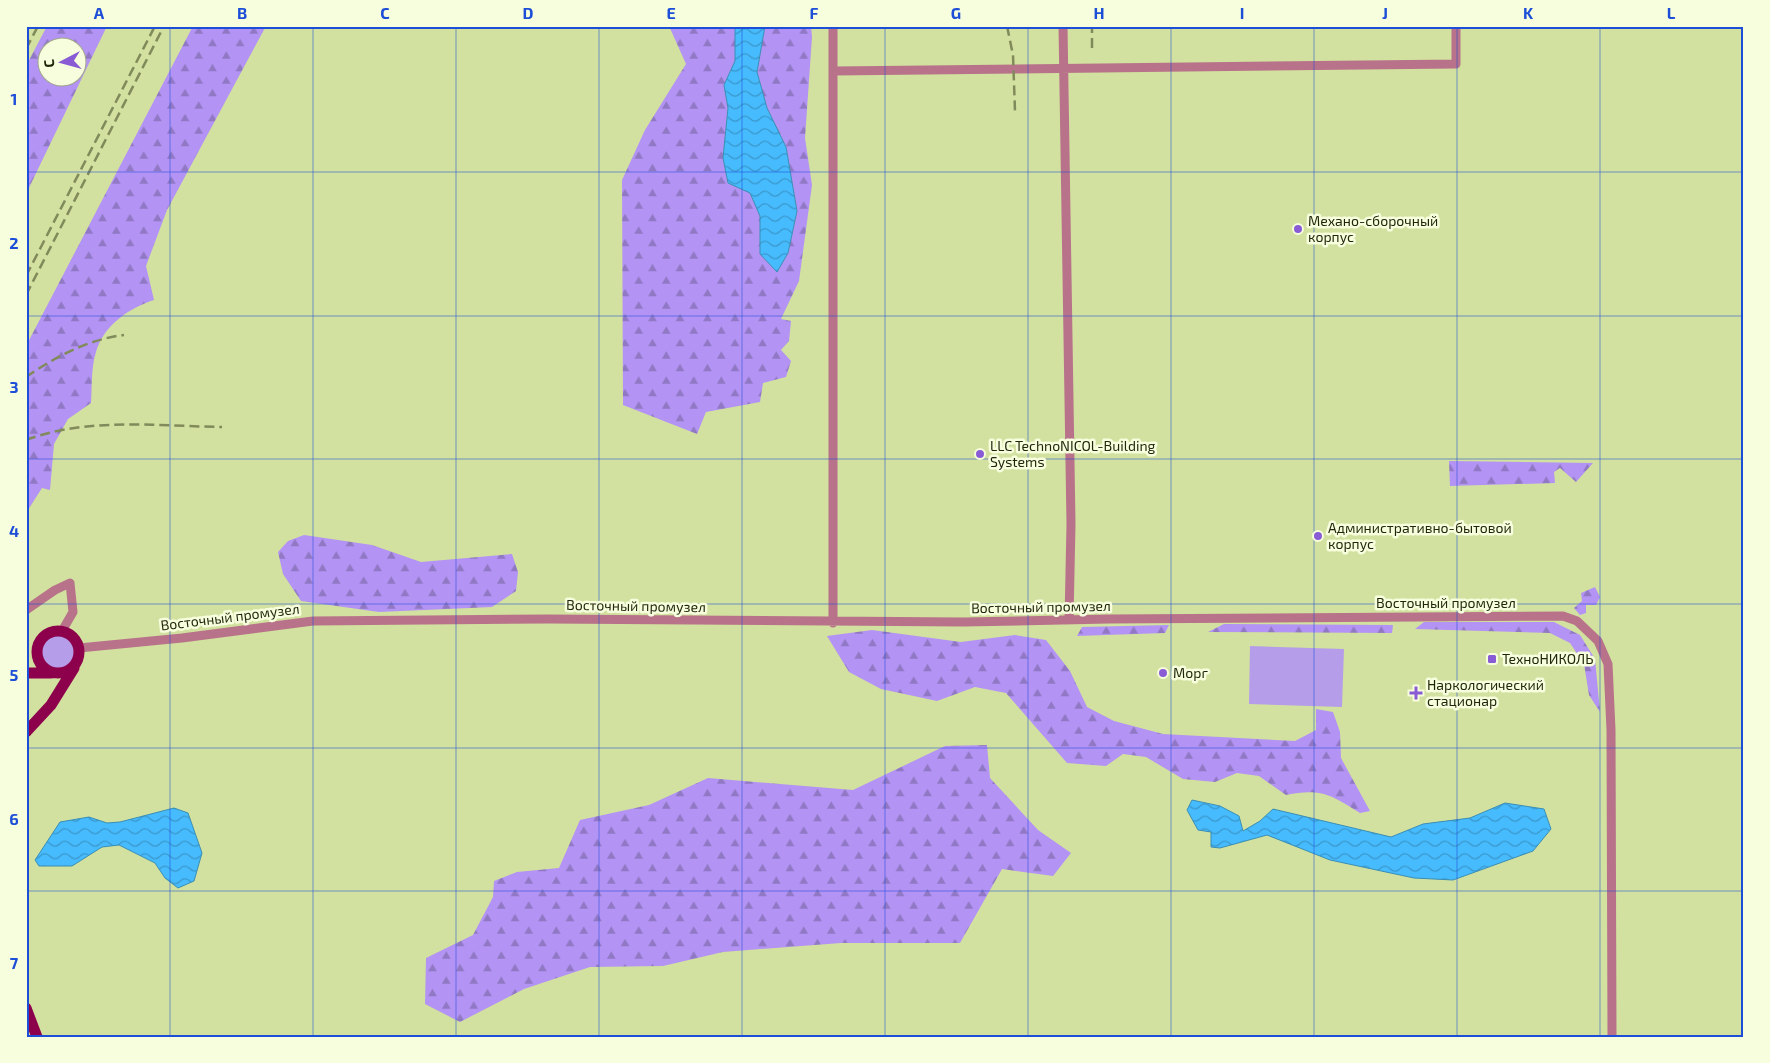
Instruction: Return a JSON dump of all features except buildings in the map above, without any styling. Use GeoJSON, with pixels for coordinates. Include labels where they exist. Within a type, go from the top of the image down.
{"type":"FeatureCollection","features":[{"type":"Feature","properties":{"kind":"main road"},"geometry":{"type":"LineString","coordinates":[[26,651],[45,635],[62,631],[72,636],[79,648],[76,664],[54,698],[26,732]]}},
{"type":"Feature","properties":{"kind":"main road"},"geometry":{"type":"LineString","coordinates":[[45,635],[38,646],[37,656],[42,667],[50,673],[56,684],[54,698]]}},
{"type":"Feature","properties":{"kind":"main road"},"geometry":{"type":"LineString","coordinates":[[26,673],[66,673],[76,664]]}},
{"type":"Feature","properties":{"kind":"main road"},"geometry":{"type":"LineString","coordinates":[[26,1008],[38,1037]]}},
{"type":"Feature","properties":{"kind":"street"},"geometry":{"type":"LineString","coordinates":[[833,26],[833,623]]}},
{"type":"Feature","properties":{"kind":"street"},"geometry":{"type":"LineString","coordinates":[[1063,26],[1071,524],[1069,620]]}},
{"type":"Feature","properties":{"kind":"street"},"geometry":{"type":"LineString","coordinates":[[834,71],[1456,64],[1456,26]]}},
{"type":"Feature","properties":{"kind":"street"},"geometry":{"type":"LineString","coordinates":[[26,610],[55,590],[70,583],[73,612],[62,631]]}},
{"type":"Feature","properties":{"kind":"street","name":"Восточный промузел"},"geometry":{"type":"LineString","coordinates":[[79,648],[182,638],[313,621],[558,619],[833,623],[1563,616],[1582,625],[1598,640],[1608,664],[1610,678],[1612,1037]]}},
{"type":"Feature","properties":{"kind":"shaded area"},"geometry":{"type":"Polygon","coordinates":[[[58,634],[65,635],[71,639],[75,645],[75,659],[71,665],[65,669],[58,670],[51,669],[45,665],[41,659],[40,652],[41,645],[45,639],[51,635],[58,634]]]}},
{"type":"Feature","properties":{"kind":"shaded area"},"geometry":{"type":"Polygon","coordinates":[[[1250,646],[1344,649],[1342,707],[1249,704],[1250,646]]]}},
{"type":"Feature","properties":{"kind":"green space"},"geometry":{"type":"Polygon","coordinates":[[[47,26],[107,26],[88,65],[88,38],[41,38],[47,26]]]}},
{"type":"Feature","properties":{"kind":"green space"},"geometry":{"type":"Polygon","coordinates":[[[193,26],[266,26],[167,210],[146,266],[154,300],[145,303],[119,319],[111,326],[100,342],[94,358],[92,371],[91,403],[68,419],[54,444],[50,490],[42,488],[26,513],[26,346],[193,26]]]}},
{"type":"Feature","properties":{"kind":"green space"},"geometry":{"type":"Polygon","coordinates":[[[669,26],[735,26],[735,61],[724,85],[728,108],[723,158],[728,183],[750,193],[760,216],[760,253],[777,272],[788,253],[797,211],[786,147],[767,108],[757,72],[765,26],[811,26],[812,37],[805,138],[812,185],[799,281],[781,319],[791,321],[789,341],[781,350],[791,361],[786,377],[763,383],[760,402],[706,412],[697,434],[623,405],[622,180],[645,130],[686,64],[669,26]]]}},
{"type":"Feature","properties":{"kind":"green space"},"geometry":{"type":"Polygon","coordinates":[[[38,43],[38,88],[77,88],[26,194],[26,66],[38,43]]]}},
{"type":"Feature","properties":{"kind":"green space"},"geometry":{"type":"Polygon","coordinates":[[[1449,461],[1593,463],[1576,482],[1560,468],[1554,472],[1555,483],[1450,486],[1449,461]]]}},
{"type":"Feature","properties":{"kind":"green space"},"geometry":{"type":"Polygon","coordinates":[[[304,535],[372,545],[421,562],[512,554],[518,572],[516,591],[492,607],[379,612],[301,601],[283,574],[278,552],[288,541],[304,535]]]}},
{"type":"Feature","properties":{"kind":"green space"},"geometry":{"type":"Polygon","coordinates":[[[1595,587],[1600,597],[1596,605],[1586,605],[1586,613],[1580,615],[1574,608],[1582,601],[1581,593],[1595,587]]]}},
{"type":"Feature","properties":{"kind":"green space"},"geometry":{"type":"Polygon","coordinates":[[[1424,622],[1554,622],[1580,635],[1595,659],[1600,712],[1589,695],[1584,664],[1570,643],[1550,633],[1415,629],[1424,622]]]}},
{"type":"Feature","properties":{"kind":"green space"},"geometry":{"type":"Polygon","coordinates":[[[1224,624],[1393,625],[1392,633],[1208,632],[1224,624]]]}},
{"type":"Feature","properties":{"kind":"green space"},"geometry":{"type":"Polygon","coordinates":[[[1169,625],[1165,633],[1077,636],[1082,627],[1169,625]]]}},
{"type":"Feature","properties":{"kind":"green space"},"geometry":{"type":"Polygon","coordinates":[[[872,630],[961,642],[1015,635],[1046,640],[1070,671],[1087,707],[1114,721],[1163,734],[1295,741],[1316,730],[1316,709],[1333,712],[1340,732],[1341,758],[1370,811],[1360,813],[1333,798],[1317,793],[1308,792],[1286,795],[1259,776],[1237,773],[1215,782],[1183,779],[1146,757],[1123,754],[1106,766],[1067,763],[1006,693],[975,687],[937,701],[881,689],[849,672],[827,636],[872,630]]]}},
{"type":"Feature","properties":{"kind":"green space"},"geometry":{"type":"Polygon","coordinates":[[[987,745],[990,778],[1038,830],[1071,853],[1053,876],[1002,869],[960,943],[841,943],[723,952],[663,966],[590,967],[524,989],[460,1022],[425,1004],[426,958],[473,935],[493,897],[494,881],[517,872],[559,868],[580,820],[649,805],[708,778],[853,790],[945,746],[987,745]]]}},
{"type":"Feature","properties":{"kind":"water"},"geometry":{"type":"Polygon","coordinates":[[[735,26],[765,26],[757,72],[767,108],[786,147],[797,211],[788,253],[777,272],[760,254],[760,216],[750,193],[728,183],[723,158],[728,108],[724,85],[735,61],[735,26]]]}},
{"type":"Feature","properties":{"kind":"water"},"geometry":{"type":"Polygon","coordinates":[[[1192,800],[1220,806],[1239,816],[1243,831],[1260,821],[1273,809],[1391,837],[1423,824],[1470,818],[1505,803],[1544,809],[1551,829],[1533,851],[1453,880],[1414,878],[1330,860],[1267,835],[1220,848],[1211,847],[1211,832],[1198,830],[1187,810],[1192,800]]]}},
{"type":"Feature","properties":{"kind":"water"},"geometry":{"type":"Polygon","coordinates":[[[174,808],[188,813],[202,853],[194,881],[178,888],[165,878],[155,863],[119,845],[102,847],[72,866],[39,866],[35,860],[60,822],[89,817],[107,823],[120,822],[174,808]]]}},
{"type":"Feature","properties":{"kind":"railway"},"geometry":{"type":"LineString","coordinates":[[26,49],[38,26]]}},
{"type":"Feature","properties":{"kind":"railway"},"geometry":{"type":"LineString","coordinates":[[26,276],[155,26]]}},
{"type":"Feature","properties":{"kind":"railway"},"geometry":{"type":"LineString","coordinates":[[26,295],[164,26]]}},
{"type":"Feature","properties":{"kind":"railway"},"geometry":{"type":"LineString","coordinates":[[1007,26],[1013,55],[1015,111]]}},
{"type":"Feature","properties":{"kind":"railway"},"geometry":{"type":"LineString","coordinates":[[1092,26],[1092,48]]}},
{"type":"Feature","properties":{"kind":"railway"},"geometry":{"type":"LineString","coordinates":[[26,377],[73,350],[98,340],[124,335]]}},
{"type":"Feature","properties":{"kind":"railway"},"geometry":{"type":"LineString","coordinates":[[26,440],[74,428],[123,424],[222,427]]}},
{"type":"Feature","properties":{"kind":"place","name":"Механо-сборочный корпус"},"geometry":{"type":"Point","coordinates":[1298,229]}},
{"type":"Feature","properties":{"kind":"place","name":"LLC TechnoNICOL-Building Systems"},"geometry":{"type":"Point","coordinates":[980,454]}},
{"type":"Feature","properties":{"kind":"place","name":"Административно-бытовой корпус"},"geometry":{"type":"Point","coordinates":[1318,536]}},
{"type":"Feature","properties":{"kind":"place","name":"ТехноНИКОЛЬ"},"geometry":{"type":"Point","coordinates":[1492,659]}},
{"type":"Feature","properties":{"kind":"place","name":"Морг"},"geometry":{"type":"Point","coordinates":[1163,673]}},
{"type":"Feature","properties":{"kind":"place","name":"Наркологический стационар"},"geometry":{"type":"Point","coordinates":[1416,693]}}]}
